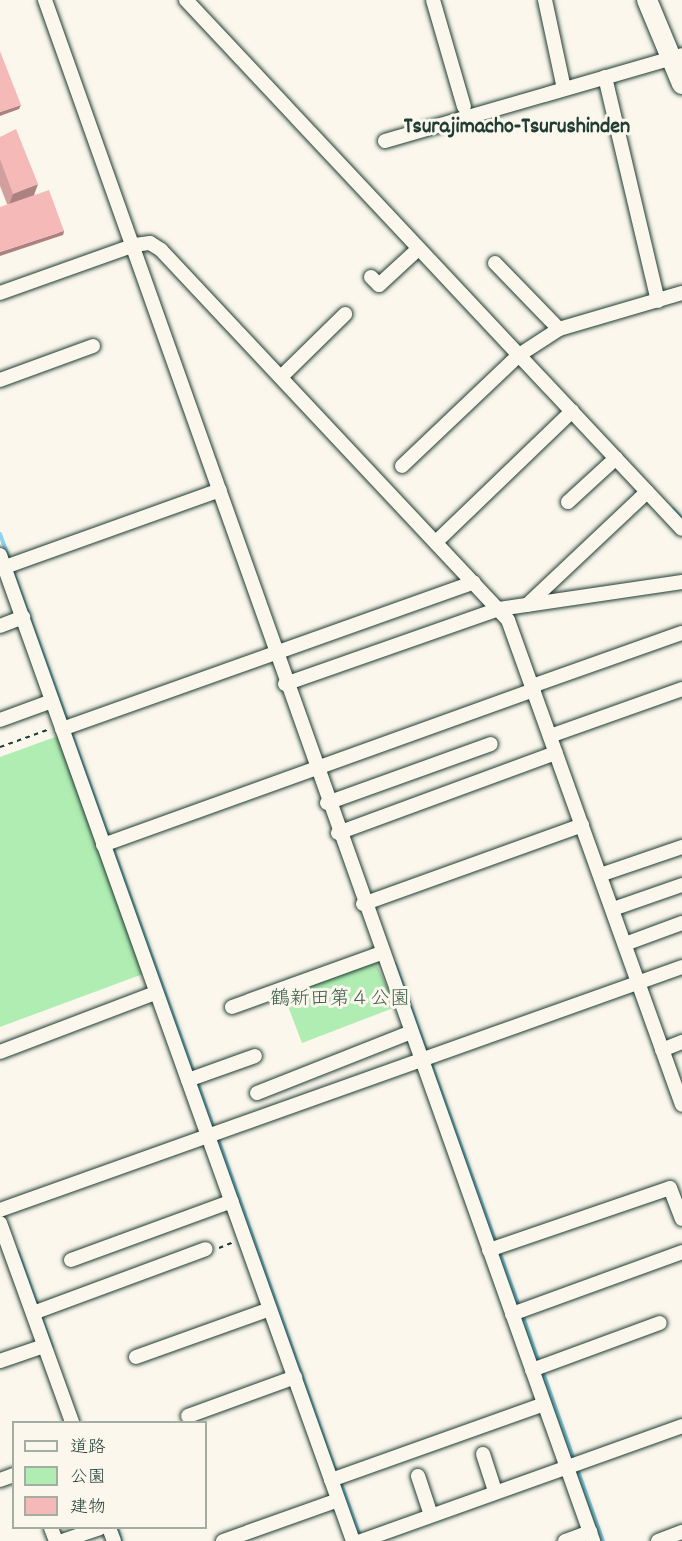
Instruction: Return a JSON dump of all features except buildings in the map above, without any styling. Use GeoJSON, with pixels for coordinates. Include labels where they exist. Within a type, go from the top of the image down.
{"type":"FeatureCollection","features":[{"type":"Feature","properties":{"kind":"main road"},"geometry":{"type":"LineString","coordinates":[[648,0],[677,57],[682,84]]}},
{"type":"Feature","properties":{"kind":"street"},"geometry":{"type":"LineString","coordinates":[[45,0],[136,245],[220,490],[369,902],[381,954],[411,1032],[426,1058],[538,1368],[544,1404],[572,1465],[592,1536],[565,1541]]}},
{"type":"Feature","properties":{"kind":"street"},"geometry":{"type":"LineString","coordinates":[[186,0],[418,249],[523,353],[572,411],[682,529]]}},
{"type":"Feature","properties":{"kind":"street"},"geometry":{"type":"LineString","coordinates":[[433,0],[464,107]]}},
{"type":"Feature","properties":{"kind":"street"},"geometry":{"type":"LineString","coordinates":[[545,0],[564,89]]}},
{"type":"Feature","properties":{"kind":"street"},"geometry":{"type":"LineString","coordinates":[[385,141],[677,57]]}},
{"type":"Feature","properties":{"kind":"street"},"geometry":{"type":"LineString","coordinates":[[605,77],[658,301]]}},
{"type":"Feature","properties":{"kind":"street"},"geometry":{"type":"LineString","coordinates":[[0,293],[136,245],[161,250],[499,609],[508,620],[662,1050],[675,1065],[682,1105]]}},
{"type":"Feature","properties":{"kind":"street"},"geometry":{"type":"LineString","coordinates":[[379,285],[418,249]]}},
{"type":"Feature","properties":{"kind":"street"},"geometry":{"type":"LineString","coordinates":[[495,262],[559,328]]}},
{"type":"Feature","properties":{"kind":"street"},"geometry":{"type":"LineString","coordinates":[[402,466],[523,353],[559,328],[682,293]]}},
{"type":"Feature","properties":{"kind":"street"},"geometry":{"type":"LineString","coordinates":[[281,377],[345,314]]}},
{"type":"Feature","properties":{"kind":"street"},"geometry":{"type":"LineString","coordinates":[[0,380],[93,346]]}},
{"type":"Feature","properties":{"kind":"street"},"geometry":{"type":"LineString","coordinates":[[436,542],[572,411]]}},
{"type":"Feature","properties":{"kind":"street"},"geometry":{"type":"LineString","coordinates":[[568,502],[615,458]]}},
{"type":"Feature","properties":{"kind":"street"},"geometry":{"type":"LineString","coordinates":[[220,490],[5,562],[52,701],[65,727],[108,843],[155,993],[193,1078],[214,1134],[232,1201],[270,1309],[336,1478],[338,1500],[359,1541],[682,1426]]}},
{"type":"Feature","properties":{"kind":"street"},"geometry":{"type":"LineString","coordinates":[[527,604],[647,492]]}},
{"type":"Feature","properties":{"kind":"street"},"geometry":{"type":"LineString","coordinates":[[65,727],[474,582]]}},
{"type":"Feature","properties":{"kind":"street"},"geometry":{"type":"LineString","coordinates":[[290,683],[499,609],[682,582]]}},
{"type":"Feature","properties":{"kind":"street"},"geometry":{"type":"LineString","coordinates":[[0,626],[23,618]]}},
{"type":"Feature","properties":{"kind":"street"},"geometry":{"type":"LineString","coordinates":[[108,843],[321,768],[682,633]]}},
{"type":"Feature","properties":{"kind":"street"},"geometry":{"type":"LineString","coordinates":[[550,736],[682,689]]}},
{"type":"Feature","properties":{"kind":"street"},"geometry":{"type":"LineString","coordinates":[[0,720],[52,701]]}},
{"type":"Feature","properties":{"kind":"street"},"geometry":{"type":"LineString","coordinates":[[332,801],[491,744]]}},
{"type":"Feature","properties":{"kind":"street"},"geometry":{"type":"LineString","coordinates":[[343,831],[556,753]]}},
{"type":"Feature","properties":{"kind":"street"},"geometry":{"type":"LineString","coordinates":[[369,902],[582,825]]}},
{"type":"Feature","properties":{"kind":"street"},"geometry":{"type":"LineString","coordinates":[[600,875],[682,847]]}},
{"type":"Feature","properties":{"kind":"street"},"geometry":{"type":"LineString","coordinates":[[613,909],[682,885]]}},
{"type":"Feature","properties":{"kind":"street"},"geometry":{"type":"LineString","coordinates":[[625,944],[682,923]]}},
{"type":"Feature","properties":{"kind":"street"},"geometry":{"type":"LineString","coordinates":[[232,1007],[381,954]]}},
{"type":"Feature","properties":{"kind":"street"},"geometry":{"type":"LineString","coordinates":[[2,1209],[682,967]]}},
{"type":"Feature","properties":{"kind":"street"},"geometry":{"type":"LineString","coordinates":[[0,1052],[155,993]]}},
{"type":"Feature","properties":{"kind":"street"},"geometry":{"type":"LineString","coordinates":[[257,1093],[411,1032]]}},
{"type":"Feature","properties":{"kind":"street"},"geometry":{"type":"LineString","coordinates":[[662,1050],[682,1042]]}},
{"type":"Feature","properties":{"kind":"street"},"geometry":{"type":"LineString","coordinates":[[193,1078],[255,1056]]}},
{"type":"Feature","properties":{"kind":"street"},"geometry":{"type":"LineString","coordinates":[[495,1248],[670,1188],[682,1219]]}},
{"type":"Feature","properties":{"kind":"street"},"geometry":{"type":"LineString","coordinates":[[71,1260],[232,1201]]}},
{"type":"Feature","properties":{"kind":"street"},"geometry":{"type":"LineString","coordinates":[[0,1223],[37,1312],[44,1346],[72,1421]]}},
{"type":"Feature","properties":{"kind":"street"},"geometry":{"type":"LineString","coordinates":[[37,1312],[206,1249]]}},
{"type":"Feature","properties":{"kind":"street"},"geometry":{"type":"LineString","coordinates":[[518,1312],[682,1252]]}},
{"type":"Feature","properties":{"kind":"street"},"geometry":{"type":"LineString","coordinates":[[136,1357],[270,1309]]}},
{"type":"Feature","properties":{"kind":"street"},"geometry":{"type":"LineString","coordinates":[[538,1368],[660,1323]]}},
{"type":"Feature","properties":{"kind":"street"},"geometry":{"type":"LineString","coordinates":[[0,1361],[44,1346]]}},
{"type":"Feature","properties":{"kind":"street"},"geometry":{"type":"LineString","coordinates":[[188,1416],[295,1377]]}},
{"type":"Feature","properties":{"kind":"street"},"geometry":{"type":"LineString","coordinates":[[336,1478],[544,1404]]}},
{"type":"Feature","properties":{"kind":"street"},"geometry":{"type":"LineString","coordinates":[[483,1454],[495,1492]]}},
{"type":"Feature","properties":{"kind":"street"},"geometry":{"type":"LineString","coordinates":[[417,1476],[430,1515]]}},
{"type":"Feature","properties":{"kind":"street"},"geometry":{"type":"LineString","coordinates":[[223,1541],[338,1500]]}},
{"type":"Feature","properties":{"kind":"street"},"geometry":{"type":"LineString","coordinates":[[62,1541],[95,1529]]}},
{"type":"Feature","properties":{"kind":"street"},"geometry":{"type":"LineString","coordinates":[[658,1541],[682,1532]]}},
{"type":"Feature","properties":{"kind":"path"},"geometry":{"type":"LineString","coordinates":[[0,747],[65,727]]}},
{"type":"Feature","properties":{"kind":"path"},"geometry":{"type":"LineString","coordinates":[[206,1249],[245,1238]]}},
{"type":"Feature","properties":{"kind":"green space"},"geometry":{"type":"Polygon","coordinates":[[[58,736],[143,974],[0,1027],[0,757],[58,736]]]}},
{"type":"Feature","properties":{"kind":"green space","name":"鶴新田第４公園"},"geometry":{"type":"Polygon","coordinates":[[[374,959],[396,1007],[302,1043],[283,993],[374,959]]]}},
{"type":"Feature","properties":{"kind":"waterway"},"geometry":{"type":"LineString","coordinates":[[673,509],[682,519]]}},
{"type":"Feature","properties":{"kind":"waterway"},"geometry":{"type":"LineString","coordinates":[[0,534],[10,562]]}},
{"type":"Feature","properties":{"kind":"waterway"},"geometry":{"type":"LineString","coordinates":[[12,569],[68,723]]}},
{"type":"Feature","properties":{"kind":"waterway"},"geometry":{"type":"LineString","coordinates":[[70,730],[109,838]]}},
{"type":"Feature","properties":{"kind":"waterway"},"geometry":{"type":"LineString","coordinates":[[112,846],[214,1129]]}},
{"type":"Feature","properties":{"kind":"waterway"},"geometry":{"type":"LineString","coordinates":[[395,964],[519,1307]]}},
{"type":"Feature","properties":{"kind":"waterway"},"geometry":{"type":"LineString","coordinates":[[217,1136],[337,1474]]}},
{"type":"Feature","properties":{"kind":"waterway"},"geometry":{"type":"LineString","coordinates":[[18,1252],[38,1307]]}},
{"type":"Feature","properties":{"kind":"waterway"},"geometry":{"type":"LineString","coordinates":[[40,1314],[52,1347]]}},
{"type":"Feature","properties":{"kind":"waterway"},"geometry":{"type":"LineString","coordinates":[[522,1314],[539,1363]]}},
{"type":"Feature","properties":{"kind":"waterway"},"geometry":{"type":"LineString","coordinates":[[542,1370],[603,1541]]}},
{"type":"Feature","properties":{"kind":"waterway"},"geometry":{"type":"LineString","coordinates":[[340,1481],[361,1539]]}},
{"type":"Feature","properties":{"kind":"waterway"},"geometry":{"type":"LineString","coordinates":[[117,1529],[121,1541]]}},
{"type":"Feature","properties":{"kind":"district","name":"Tsurajimacho-Tsurushinden"},"geometry":{"type":"Point","coordinates":[517,128]}}]}
